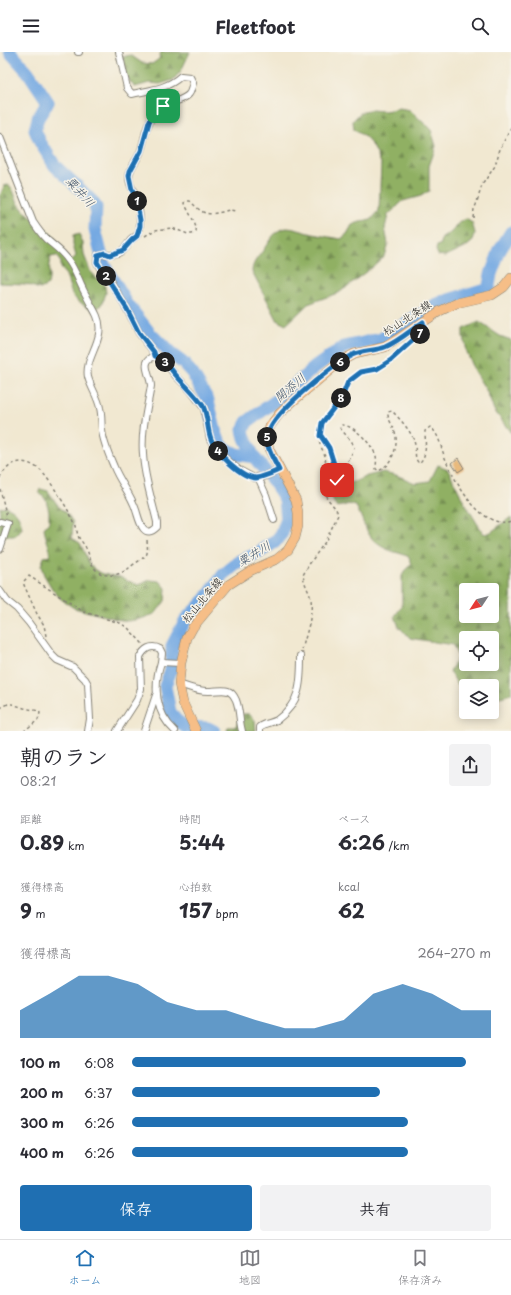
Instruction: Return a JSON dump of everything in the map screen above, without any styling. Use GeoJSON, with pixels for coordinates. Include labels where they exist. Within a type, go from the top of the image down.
{"type":"FeatureCollection","features":[{"type":"Feature","properties":{"kind":"main road","name":"松山北条線"},"geometry":{"type":"LineString","coordinates":[[196,731],[183,702],[179,684],[178,663],[187,638],[193,627],[228,586],[250,571],[276,559],[288,550],[298,526],[296,500],[276,471],[269,449],[267,438],[270,426],[279,414],[341,361],[354,354],[385,347],[398,340],[440,311],[457,303],[492,295],[504,287],[511,278]]}},
{"type":"Feature","properties":{"kind":"street"},"geometry":{"type":"LineString","coordinates":[[119,52],[127,88],[132,94],[171,84],[181,76],[190,77],[193,83],[189,94],[163,106],[153,114],[149,122],[141,151],[130,171],[130,183],[136,199],[140,220],[137,236],[123,250],[110,255],[98,255],[97,262],[127,309],[139,333],[154,352],[155,356],[163,360],[204,408],[210,439],[217,450],[239,470],[254,478],[276,471]]}},
{"type":"Feature","properties":{"kind":"street"},"geometry":{"type":"LineString","coordinates":[[0,137],[33,222],[41,233],[69,260],[97,316],[100,326],[99,335],[88,366],[88,379],[99,404],[102,431],[110,458],[134,501],[142,528],[148,532],[157,527],[158,522],[145,468],[143,453],[144,425],[151,386],[151,380],[146,366],[147,361],[155,356]]}},
{"type":"Feature","properties":{"kind":"street"},"geometry":{"type":"LineString","coordinates":[[260,477],[274,520]]}},
{"type":"Feature","properties":{"kind":"street"},"geometry":{"type":"LineString","coordinates":[[0,522],[8,524],[0,549]]}},
{"type":"Feature","properties":{"kind":"street"},"geometry":{"type":"LineString","coordinates":[[0,591],[7,601],[17,609],[29,623],[37,636],[57,660],[72,667],[85,679],[88,684],[88,731]]}},
{"type":"Feature","properties":{"kind":"street"},"geometry":{"type":"LineString","coordinates":[[118,731],[132,710],[141,689],[140,657],[147,648],[156,647],[160,649],[162,653],[162,662],[157,673],[156,694],[144,731]]}},
{"type":"Feature","properties":{"kind":"street"},"geometry":{"type":"LineString","coordinates":[[260,731],[260,727],[275,721],[283,715],[297,696],[300,685],[301,656]]}},
{"type":"Feature","properties":{"kind":"street"},"geometry":{"type":"LineString","coordinates":[[162,662],[178,663]]}},
{"type":"Feature","properties":{"kind":"street"},"geometry":{"type":"LineString","coordinates":[[179,684],[210,692],[218,690],[229,691],[237,701],[242,731]]}},
{"type":"Feature","properties":{"kind":"street"},"geometry":{"type":"LineString","coordinates":[[156,694],[160,710],[174,731]]}},
{"type":"Feature","properties":{"kind":"path"},"geometry":{"type":"LineString","coordinates":[[473,218],[474,209],[482,185],[495,166],[500,149],[511,128]]}},
{"type":"Feature","properties":{"kind":"path"},"geometry":{"type":"LineString","coordinates":[[137,236],[147,235],[155,230],[172,228],[188,234],[196,232],[196,226],[187,210],[185,203],[188,200],[206,214],[235,210]]}},
{"type":"Feature","properties":{"kind":"path"},"geometry":{"type":"LineString","coordinates":[[301,656],[308,632],[311,611],[309,594],[303,575],[325,542],[338,516],[338,513],[329,502],[325,493],[325,457],[318,439],[320,436],[322,423],[342,397],[348,382],[361,372],[377,369],[391,360],[421,333],[424,327],[423,322]]}},
{"type":"Feature","properties":{"kind":"path"},"geometry":{"type":"LineString","coordinates":[[320,436],[329,448],[334,464],[335,477],[338,482],[342,478],[354,448],[352,442],[340,428],[342,425],[359,433],[367,441],[374,451],[376,457],[376,469],[379,471],[387,464],[396,450],[395,431],[388,418],[388,412],[392,411],[411,435],[415,446],[416,460],[419,463],[424,455],[425,431],[430,428],[435,430],[446,460],[460,489],[469,500],[482,514],[490,519],[504,522],[511,521]]}},
{"type":"Feature","properties":{"kind":"path"},"geometry":{"type":"LineString","coordinates":[[0,478],[8,468],[19,462],[26,462],[41,471],[65,505],[76,527],[80,540],[85,546],[96,570],[103,574],[109,575],[124,572],[134,563],[145,557],[147,553],[148,532]]}},
{"type":"Feature","properties":{"kind":"path"},"geometry":{"type":"LineString","coordinates":[[0,489],[8,524]]}},
{"type":"Feature","properties":{"kind":"path"},"geometry":{"type":"LineString","coordinates":[[47,648],[44,626],[24,585],[24,581],[29,576],[84,612],[120,623],[138,638],[147,648]]}},
{"type":"Feature","properties":{"kind":"path"},"geometry":{"type":"LineString","coordinates":[[0,708],[12,704],[24,708],[39,710],[40,713],[38,720],[24,731]]}},
{"type":"Feature","properties":{"kind":"green space"},"geometry":{"type":"Polygon","coordinates":[[[161,52],[190,52],[181,71],[173,80],[160,84],[149,83],[135,87],[129,80],[126,73],[123,57],[130,55],[142,63],[152,64],[159,59],[161,52]]]}},
{"type":"Feature","properties":{"kind":"green space"},"geometry":{"type":"Polygon","coordinates":[[[399,108],[410,110],[431,130],[436,146],[429,166],[429,191],[421,196],[403,201],[388,215],[385,228],[388,244],[384,256],[372,267],[340,292],[308,304],[286,325],[278,321],[252,271],[255,262],[275,234],[284,228],[296,229],[341,239],[347,234],[352,225],[371,220],[379,211],[381,163],[373,146],[364,136],[354,130],[353,121],[360,113],[366,110],[385,111],[399,108]]]}},
{"type":"Feature","properties":{"kind":"green space"},"geometry":{"type":"Polygon","coordinates":[[[8,185],[12,188],[18,203],[25,212],[54,237],[61,253],[71,261],[76,256],[73,245],[73,236],[79,234],[83,243],[84,255],[91,273],[105,286],[106,293],[102,305],[94,310],[78,301],[72,295],[66,275],[60,268],[60,261],[56,256],[51,257],[48,285],[40,289],[26,284],[0,283],[0,196],[4,186],[8,185]]]}},
{"type":"Feature","properties":{"kind":"green space"},"geometry":{"type":"Polygon","coordinates":[[[466,219],[472,223],[475,233],[473,241],[467,246],[446,256],[438,255],[436,250],[437,246],[441,244],[442,238],[449,234],[459,223],[466,219]]]}},
{"type":"Feature","properties":{"kind":"green space"},"geometry":{"type":"Polygon","coordinates":[[[479,322],[500,336],[511,340],[511,433],[494,410],[486,390],[474,371],[466,352],[463,329],[479,322]]]}},
{"type":"Feature","properties":{"kind":"green space"},"geometry":{"type":"Polygon","coordinates":[[[438,465],[448,469],[464,502],[483,533],[486,534],[491,532],[511,517],[511,694],[499,697],[499,679],[459,679],[459,685],[457,684],[450,671],[458,657],[453,645],[410,638],[399,627],[395,616],[402,606],[402,576],[406,569],[412,564],[409,557],[381,546],[371,537],[356,506],[349,504],[337,507],[332,496],[334,485],[354,482],[367,476],[383,472],[396,475],[415,483],[430,481],[438,465]]]}},
{"type":"Feature","properties":{"kind":"green space"},"geometry":{"type":"Polygon","coordinates":[[[40,489],[48,491],[59,507],[66,512],[73,522],[72,538],[80,543],[89,563],[94,569],[103,574],[122,577],[139,585],[150,580],[160,581],[166,588],[165,601],[155,614],[128,621],[74,608],[61,599],[53,590],[44,575],[41,566],[44,557],[50,556],[50,553],[44,528],[49,522],[49,511],[46,500],[39,492],[40,489]]]}},
{"type":"Feature","properties":{"kind":"green space"},"geometry":{"type":"Polygon","coordinates":[[[5,506],[17,514],[20,521],[22,529],[16,536],[0,536],[0,507],[5,506]]]}},
{"type":"Feature","properties":{"kind":"green space"},"geometry":{"type":"Polygon","coordinates":[[[243,714],[249,714],[255,720],[256,731],[227,731],[228,727],[235,727],[243,714]]]}},
{"type":"Feature","properties":{"kind":"building"},"geometry":{"type":"Polygon","coordinates":[[[458,458],[464,468],[458,472],[452,463],[458,458]]]}},
{"type":"Feature","properties":{"kind":"waterway","name":"粟井川"},"geometry":{"type":"LineString","coordinates":[[10,52],[28,72],[48,102],[38,118],[35,130],[40,142],[55,166],[79,188],[96,207],[95,229],[104,265],[128,305],[149,332],[192,373],[208,400],[216,434],[223,447],[236,454],[254,457],[274,482],[285,499],[287,519],[282,533],[275,542],[258,553],[240,561],[223,575],[206,599],[186,619],[172,646],[171,670],[165,686],[170,712],[177,721],[186,727],[208,728],[214,731]]}},
{"type":"Feature","properties":{"kind":"waterway","name":"開添川"},"geometry":{"type":"LineString","coordinates":[[254,457],[243,430],[247,422],[281,397],[315,367],[344,347],[381,339],[440,303],[485,289],[489,286],[491,274],[500,250],[511,232]]}},
{"type":"Feature","properties":{"kind":"route"},"geometry":{"type":"LineString","coordinates":[[163,106],[153,114],[149,122],[141,151],[130,171],[130,183],[136,199],[140,220],[137,236],[118,253],[110,255],[105,253],[99,254],[97,262],[127,309],[139,333],[151,347],[155,356],[163,360],[198,399],[204,408],[210,439],[214,446],[239,470],[254,478],[263,477],[279,470],[269,449],[267,438],[270,426],[279,414],[341,361],[354,354],[385,347],[398,340],[423,322],[424,327],[421,333],[391,360],[377,369],[361,372],[352,378],[348,382],[338,404],[322,423],[320,436],[324,439],[329,448],[334,464],[335,477],[337,480]]}}]}
